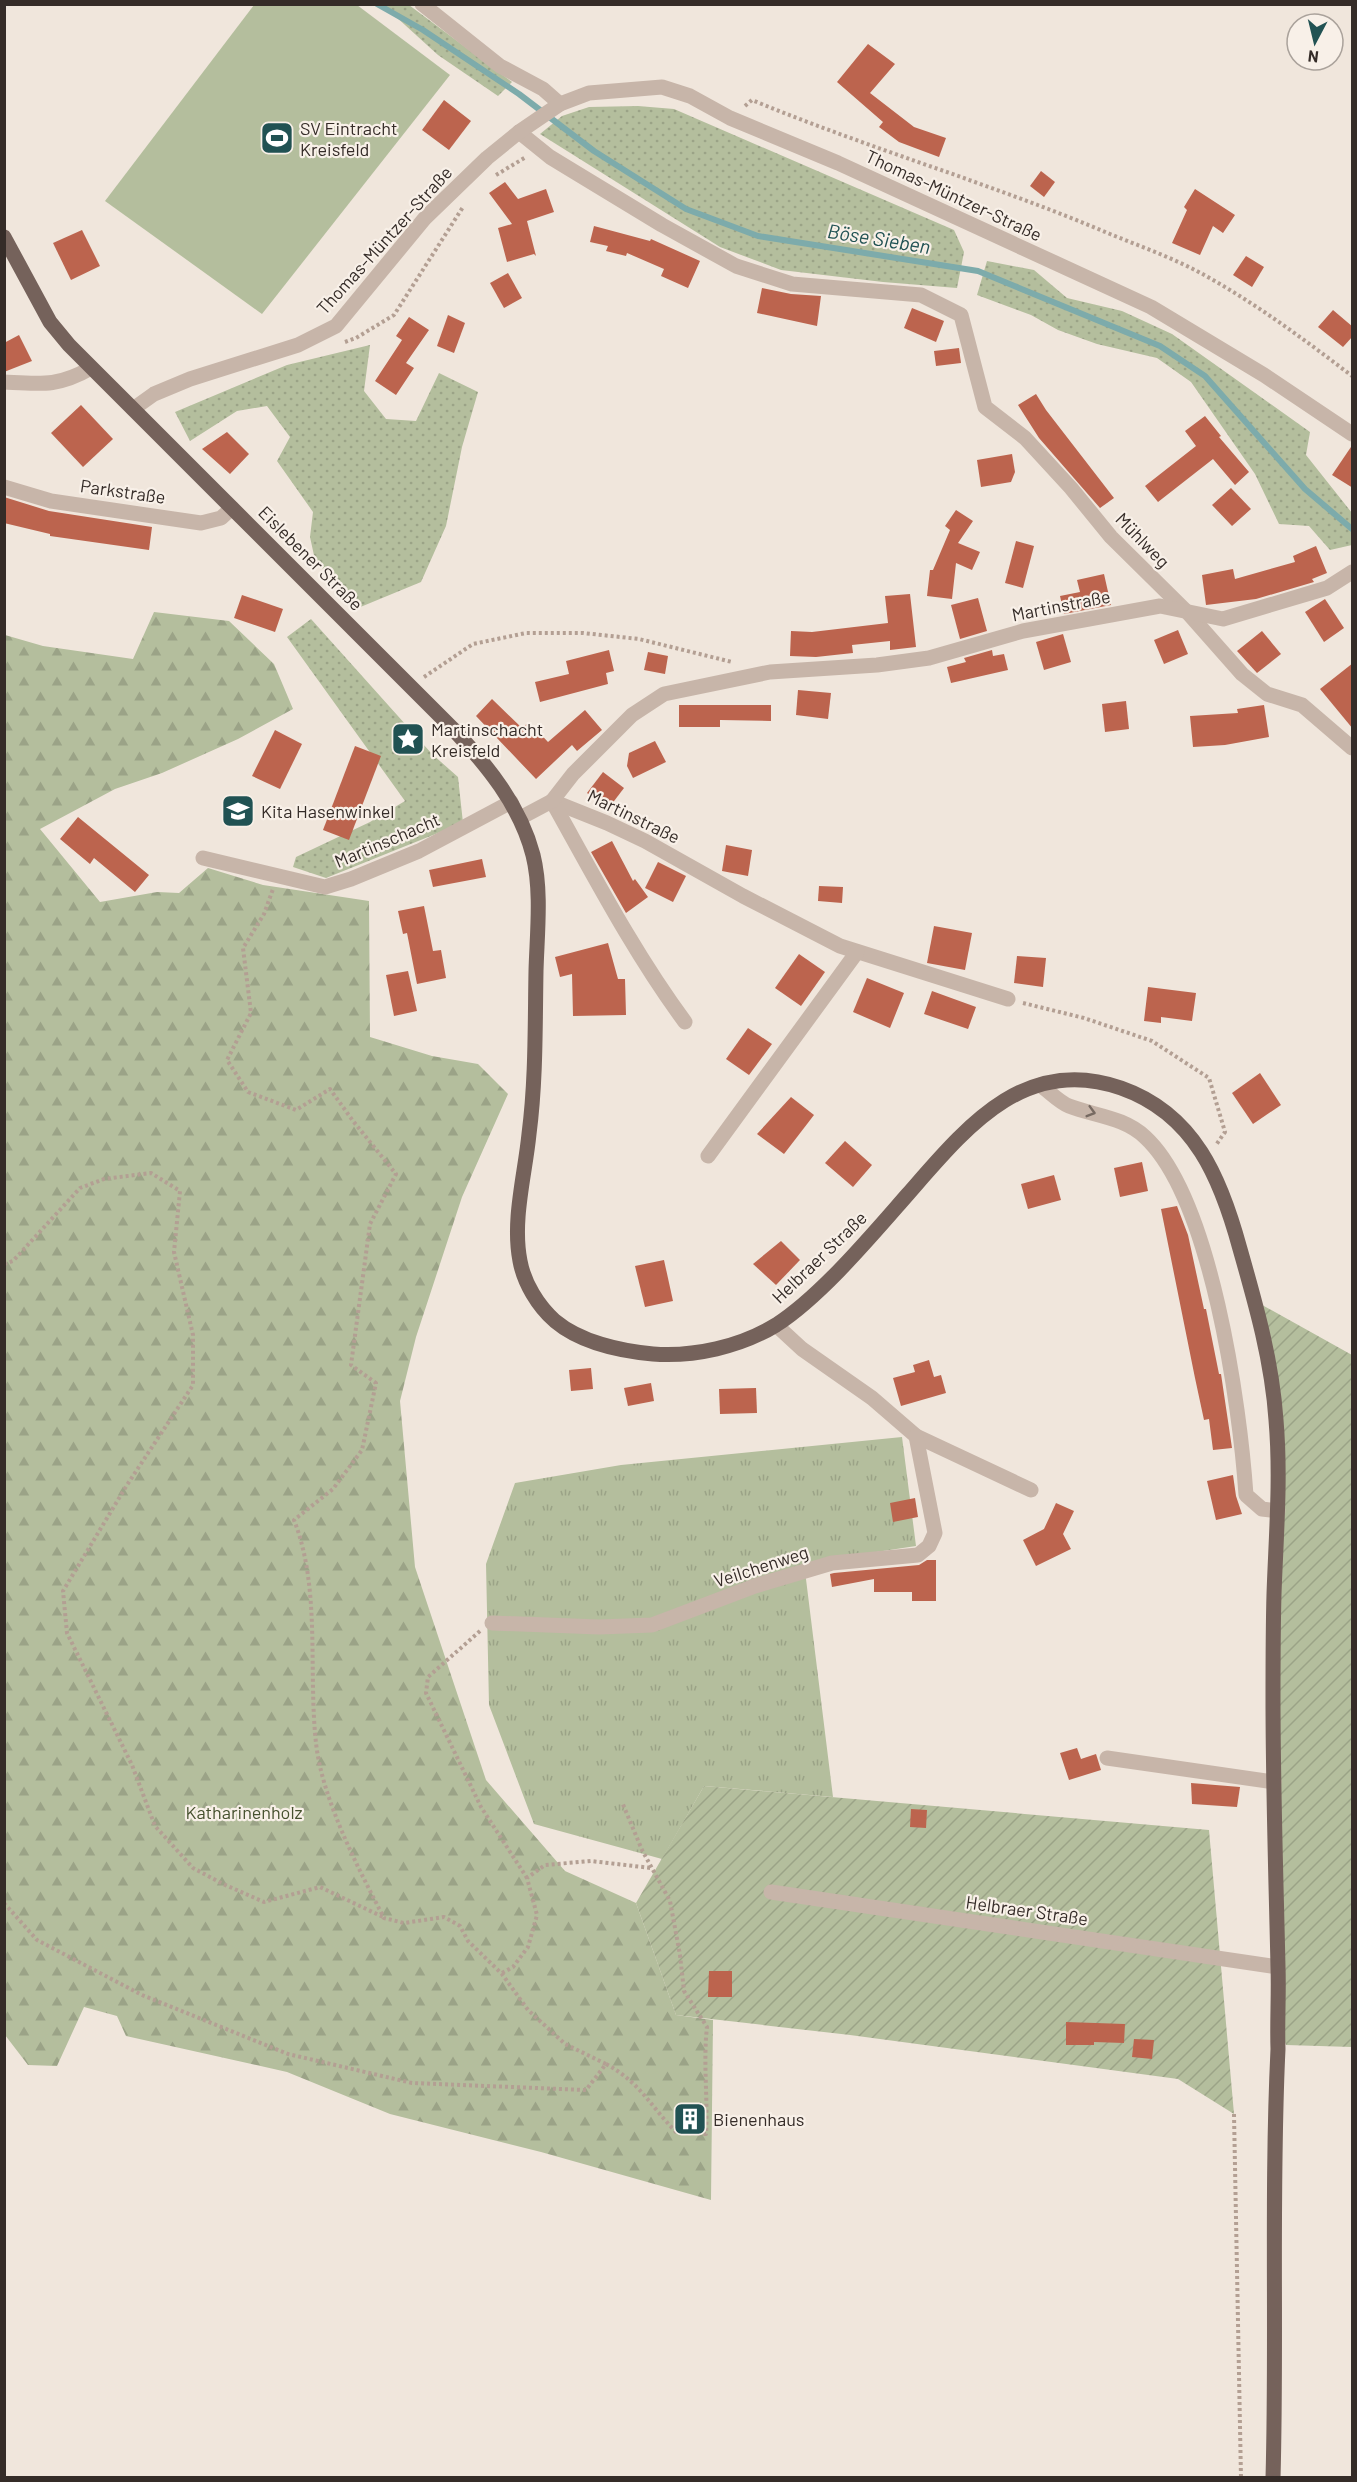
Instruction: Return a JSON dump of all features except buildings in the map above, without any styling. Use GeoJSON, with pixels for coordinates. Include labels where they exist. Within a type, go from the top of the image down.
{"type":"FeatureCollection","features":[{"type":"Feature","properties":{"kind":"main road","name":"Eislebener Straße"},"geometry":{"type":"LineString","coordinates":[[4,237],[50,322],[91,368],[411,686],[470,748],[511,802],[520,818],[535,863],[537,930]]}},
{"type":"Feature","properties":{"kind":"main road","name":"Helbraer Straße"},"geometry":{"type":"LineString","coordinates":[[537,930],[532,1102],[518,1242],[520,1264],[529,1287],[544,1310],[567,1329],[609,1346],[639,1352],[675,1354],[712,1350],[756,1335],[776,1325],[851,1256],[969,1127],[1003,1101],[1040,1085],[1064,1079],[1088,1080],[1113,1085],[1143,1096],[1176,1120],[1207,1161],[1232,1220],[1267,1349],[1276,1419],[1278,1511],[1274,1601],[1274,1782],[1278,2049],[1275,2110],[1276,2398],[1273,2478]]}},
{"type":"Feature","properties":{"kind":"street"},"geometry":{"type":"LineString","coordinates":[[422,4],[500,66],[543,89],[556,107]]}},
{"type":"Feature","properties":{"kind":"street","name":"Thomas-Müntzer-Straße"},"geometry":{"type":"LineString","coordinates":[[133,409],[154,394],[189,379],[298,345],[336,326],[425,218],[487,158],[519,132],[556,107],[589,93],[662,87],[690,96],[730,118],[838,164],[1151,307],[1264,375],[1353,434]]}},
{"type":"Feature","properties":{"kind":"street"},"geometry":{"type":"LineString","coordinates":[[519,132],[539,149]]}},
{"type":"Feature","properties":{"kind":"street","name":"Mühlweg"},"geometry":{"type":"LineString","coordinates":[[539,149],[662,225],[736,266],[792,284],[921,295],[961,315],[985,407],[1025,438],[1071,488],[1111,537],[1189,614],[1242,674],[1268,694],[1302,705],[1353,748]]}},
{"type":"Feature","properties":{"kind":"street"},"geometry":{"type":"LineString","coordinates":[[4,382],[51,384],[73,378],[91,368]]}},
{"type":"Feature","properties":{"kind":"street","name":"Parkstraße"},"geometry":{"type":"LineString","coordinates":[[4,487],[51,501],[201,523],[221,518],[232,508]]}},
{"type":"Feature","properties":{"kind":"street","name":"Martinstraße"},"geometry":{"type":"LineString","coordinates":[[520,818],[552,801],[573,774],[632,715],[664,694],[770,672],[929,658],[1023,631],[1160,606],[1189,614],[1223,619],[1327,588],[1353,572]]}},
{"type":"Feature","properties":{"kind":"street","name":"Martinstraße"},"geometry":{"type":"LineString","coordinates":[[552,801],[645,841],[796,924],[857,952],[1008,999]]}},
{"type":"Feature","properties":{"kind":"street","name":"Martinstraße"},"geometry":{"type":"LineString","coordinates":[[552,801],[638,953],[660,989],[685,1022]]}},
{"type":"Feature","properties":{"kind":"street","name":"Martinschacht"},"geometry":{"type":"LineString","coordinates":[[203,858],[325,886],[351,879],[419,851],[511,802]]}},
{"type":"Feature","properties":{"kind":"street"},"geometry":{"type":"LineString","coordinates":[[708,1156],[857,952]]}},
{"type":"Feature","properties":{"kind":"street"},"geometry":{"type":"LineString","coordinates":[[1040,1085],[1067,1105],[1115,1118],[1144,1136],[1170,1169],[1190,1209],[1216,1300],[1238,1412],[1246,1495],[1262,1509],[1278,1511]]}},
{"type":"Feature","properties":{"kind":"street"},"geometry":{"type":"LineString","coordinates":[[776,1325],[802,1349],[872,1398],[916,1436],[1030,1490]]}},
{"type":"Feature","properties":{"kind":"street","name":"Veilchenweg"},"geometry":{"type":"LineString","coordinates":[[492,1623],[599,1628],[652,1625],[755,1586],[832,1563],[918,1555],[929,1546],[935,1533],[916,1436]]}},
{"type":"Feature","properties":{"kind":"street"},"geometry":{"type":"LineString","coordinates":[[1107,1758],[1274,1782]]}},
{"type":"Feature","properties":{"kind":"street","name":"Helbraer Straße"},"geometry":{"type":"LineString","coordinates":[[771,1892],[1278,1968]]}},
{"type":"Feature","properties":{"kind":"path"},"geometry":{"type":"LineString","coordinates":[[730,118],[752,100],[795,118],[1055,210],[1205,275],[1271,314],[1353,376]]}},
{"type":"Feature","properties":{"kind":"path"},"geometry":{"type":"LineString","coordinates":[[490,180],[539,149]]}},
{"type":"Feature","properties":{"kind":"path"},"geometry":{"type":"LineString","coordinates":[[334,345],[356,338],[394,315],[467,200]]}},
{"type":"Feature","properties":{"kind":"path"},"geometry":{"type":"LineString","coordinates":[[411,686],[473,644],[526,633],[583,633],[639,639],[738,664]]}},
{"type":"Feature","properties":{"kind":"path"},"geometry":{"type":"LineString","coordinates":[[278,877],[264,914],[243,948],[251,1013],[227,1060],[248,1092],[296,1110],[330,1089],[396,1174],[370,1224],[351,1365],[376,1383],[362,1450],[333,1489],[294,1520],[303,1545],[309,1598],[316,1745],[328,1795],[384,1918]]}},
{"type":"Feature","properties":{"kind":"path"},"geometry":{"type":"LineString","coordinates":[[1008,999],[1084,1018],[1152,1041],[1209,1078],[1225,1132],[1207,1161]]}},
{"type":"Feature","properties":{"kind":"path"},"geometry":{"type":"LineString","coordinates":[[4,1264],[13,1261],[80,1188],[104,1179],[151,1173],[180,1191],[174,1252],[193,1335],[193,1384],[127,1485],[63,1591],[67,1633],[132,1765],[155,1826],[193,1868],[222,1884],[264,1902],[320,1887],[384,1918],[405,1923],[444,1917],[460,1926],[468,1941],[502,1974],[528,2010],[565,2044],[623,2073],[645,2093],[659,2115],[677,2133],[706,2134],[708,2105],[705,2044],[707,2027],[684,1991],[670,1901],[622,1802]]}},
{"type":"Feature","properties":{"kind":"path"},"geometry":{"type":"LineString","coordinates":[[492,1623],[469,1640],[428,1677],[426,1693],[481,1807],[527,1878],[537,1915],[528,1947],[513,1967],[502,1974]]}},
{"type":"Feature","properties":{"kind":"path"},"geometry":{"type":"LineString","coordinates":[[527,1878],[545,1865],[591,1861],[652,1868]]}},
{"type":"Feature","properties":{"kind":"path"},"geometry":{"type":"LineString","coordinates":[[4,1903],[37,1940],[142,1995],[288,2054],[412,2083],[499,2088],[586,2090],[606,2064]]}},
{"type":"Feature","properties":{"kind":"path"},"geometry":{"type":"LineString","coordinates":[[1234,2114],[1241,2478]]}},
{"type":"Feature","properties":{"kind":"green space","name":"SV Eintracht Kreisfeld"},"geometry":{"type":"Polygon","coordinates":[[[254,5],[357,5],[450,75],[262,314],[105,201],[254,5]]]}},
{"type":"Feature","properties":{"kind":"green space"},"geometry":{"type":"Polygon","coordinates":[[[383,5],[409,5],[512,82],[498,96],[438,55],[383,5]]]}},
{"type":"Feature","properties":{"kind":"green space"},"geometry":{"type":"Polygon","coordinates":[[[638,106],[674,109],[954,230],[964,252],[957,288],[781,270],[720,247],[540,134],[562,116],[589,107],[638,106]]]}},
{"type":"Feature","properties":{"kind":"green space"},"geometry":{"type":"Polygon","coordinates":[[[987,261],[1034,270],[1067,298],[1122,311],[1172,334],[1310,432],[1306,455],[1352,513],[1352,545],[1330,550],[1309,526],[1279,524],[1255,474],[1191,382],[1157,358],[1097,344],[1058,330],[1031,315],[977,295],[987,261]]]}},
{"type":"Feature","properties":{"kind":"green space"},"geometry":{"type":"Polygon","coordinates":[[[370,345],[364,391],[386,419],[416,421],[439,373],[478,392],[462,447],[446,526],[421,582],[358,608],[315,560],[310,537],[313,512],[277,461],[290,437],[267,406],[237,411],[190,441],[175,412],[287,365],[370,345]]]}},
{"type":"Feature","properties":{"kind":"green space","name":"Katharinenholz"},"geometry":{"type":"Polygon","coordinates":[[[154,612],[229,621],[274,664],[293,709],[238,739],[162,773],[115,789],[40,829],[100,902],[157,892],[179,893],[208,868],[263,885],[369,901],[370,1037],[432,1056],[478,1064],[508,1094],[462,1197],[416,1337],[400,1401],[415,1567],[486,1780],[565,1871],[636,1903],[676,2015],[713,2020],[711,2200],[541,2152],[390,2114],[287,2072],[126,2036],[117,2016],[84,2007],[57,2066],[28,2065],[5,2035],[5,635],[43,646],[133,659],[154,612]]]}},
{"type":"Feature","properties":{"kind":"green space"},"geometry":{"type":"Polygon","coordinates":[[[311,619],[432,754],[458,777],[463,823],[326,878],[293,867],[296,857],[370,822],[405,801],[287,637],[311,619]]]}},
{"type":"Feature","properties":{"kind":"green space"},"geometry":{"type":"Polygon","coordinates":[[[1255,1301],[1352,1355],[1352,2047],[1286,2045],[1277,2020],[1278,1456],[1255,1301]]]}},
{"type":"Feature","properties":{"kind":"green space"},"geometry":{"type":"Polygon","coordinates":[[[902,1437],[916,1546],[804,1563],[833,1797],[704,1786],[662,1859],[534,1824],[489,1705],[486,1564],[515,1483],[621,1465],[902,1437]]]}},
{"type":"Feature","properties":{"kind":"green space"},"geometry":{"type":"Polygon","coordinates":[[[704,1786],[1209,1830],[1234,2114],[1178,2079],[850,2035],[676,2015],[636,1903],[704,1786]]]}},
{"type":"Feature","properties":{"kind":"waterway","name":"Böse Sieben"},"geometry":{"type":"LineString","coordinates":[[377,4],[423,30],[519,94],[594,151],[686,209],[758,236],[978,271],[1160,346],[1205,376],[1305,489],[1352,529]]}},
{"type":"Feature","properties":{"kind":"place","name":"SV Eintracht Kreisfeld"},"geometry":{"type":"Point","coordinates":[277,138]}},
{"type":"Feature","properties":{"kind":"place","name":"Martinschacht Kreisfeld"},"geometry":{"type":"Point","coordinates":[408,739]}},
{"type":"Feature","properties":{"kind":"place","name":"Kita Hasenwinkel"},"geometry":{"type":"Point","coordinates":[238,811]}},
{"type":"Feature","properties":{"kind":"place","name":"Bienenhaus"},"geometry":{"type":"Point","coordinates":[690,2119]}}]}
